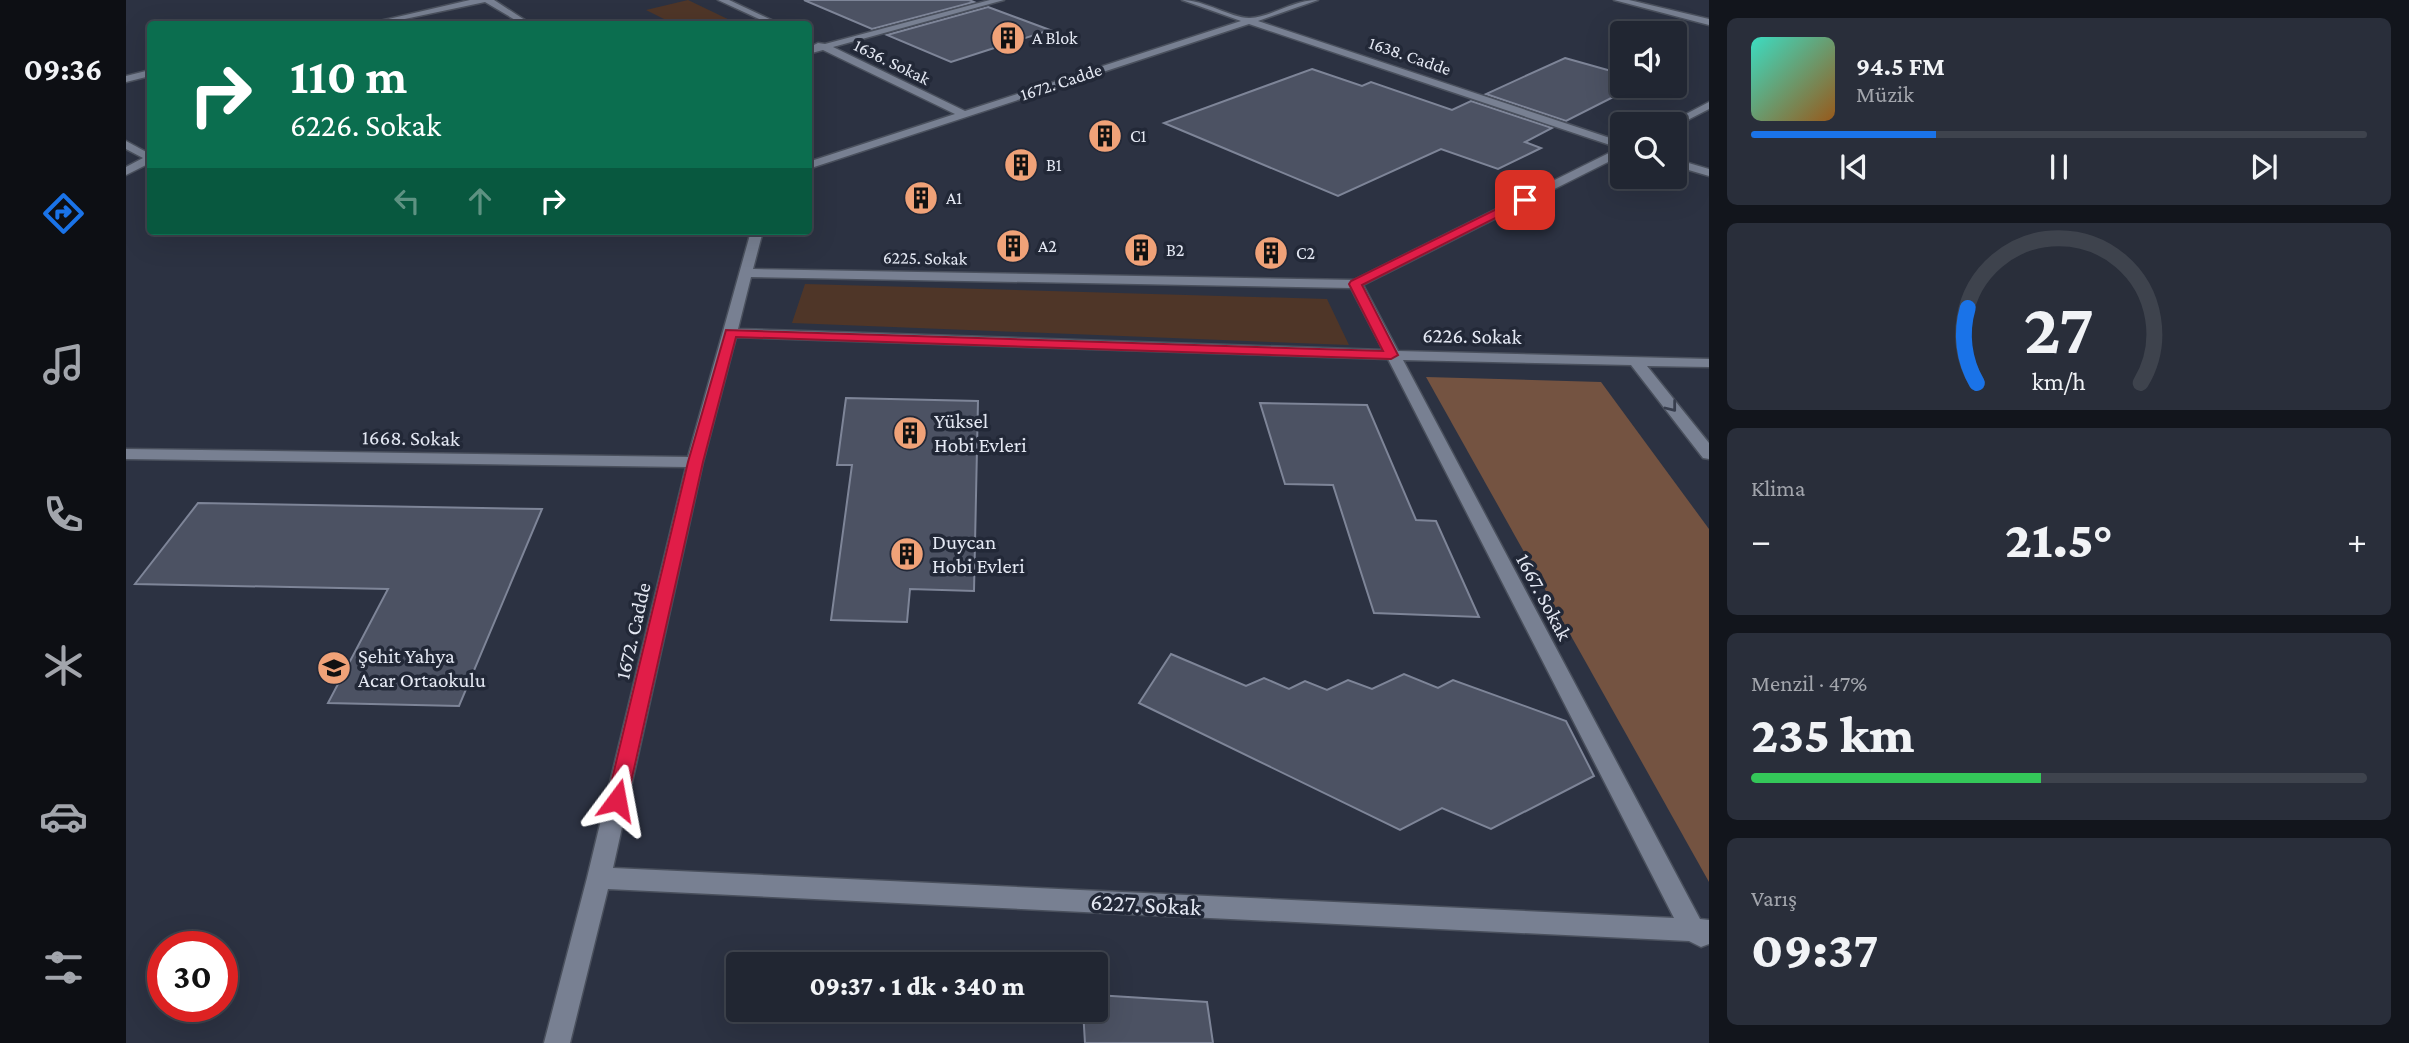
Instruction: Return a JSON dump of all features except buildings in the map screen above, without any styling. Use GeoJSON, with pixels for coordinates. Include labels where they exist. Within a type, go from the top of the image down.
{"type":"FeatureCollection","features":[{"type":"Feature","properties":{"kind":"street"},"geometry":{"type":"LineString","coordinates":[[385,21],[482,0]]}},
{"type":"Feature","properties":{"kind":"street"},"geometry":{"type":"LineString","coordinates":[[488,0],[522,21]]}},
{"type":"Feature","properties":{"kind":"street"},"geometry":{"type":"LineString","coordinates":[[722,0],[769,21]]}},
{"type":"Feature","properties":{"kind":"street"},"geometry":{"type":"LineString","coordinates":[[812,50],[1000,0]]}},
{"type":"Feature","properties":{"kind":"street","name":"1638. Cadde"},"geometry":{"type":"LineString","coordinates":[[1186,0],[1610,142]]}},
{"type":"Feature","properties":{"kind":"street","name":"1672. Cadde"},"geometry":{"type":"LineString","coordinates":[[812,165],[1314,0]]}},
{"type":"Feature","properties":{"kind":"street"},"geometry":{"type":"LineString","coordinates":[[1619,0],[1709,22]]}},
{"type":"Feature","properties":{"kind":"street","name":"1636. Sokak"},"geometry":{"type":"LineString","coordinates":[[812,41],[962,114]]}},
{"type":"Feature","properties":{"kind":"street"},"geometry":{"type":"LineString","coordinates":[[126,79],[147,74]]}},
{"type":"Feature","properties":{"kind":"street"},"geometry":{"type":"LineString","coordinates":[[1687,116],[1709,104]]}},
{"type":"Feature","properties":{"kind":"street"},"geometry":{"type":"LineString","coordinates":[[126,144],[147,157]]}},
{"type":"Feature","properties":{"kind":"street"},"geometry":{"type":"LineString","coordinates":[[1356,284],[1610,157]]}},
{"type":"Feature","properties":{"kind":"street"},"geometry":{"type":"LineString","coordinates":[[126,172],[147,161]]}},
{"type":"Feature","properties":{"kind":"street"},"geometry":{"type":"LineString","coordinates":[[1687,166],[1709,173]]}},
{"type":"Feature","properties":{"kind":"street","name":"1672. Cadde"},"geometry":{"type":"LineString","coordinates":[[557,1043],[599,878],[695,462],[756,235]]}},
{"type":"Feature","properties":{"kind":"street","name":"6225. Sokak"},"geometry":{"type":"LineString","coordinates":[[746,273],[1356,284]]}},
{"type":"Feature","properties":{"kind":"street","name":"1667. Sokak"},"geometry":{"type":"LineString","coordinates":[[1356,284],[1391,355],[1704,934]]}},
{"type":"Feature","properties":{"kind":"street","name":"6226. Sokak"},"geometry":{"type":"LineString","coordinates":[[731,332],[1391,355],[1709,362]]}},
{"type":"Feature","properties":{"kind":"street"},"geometry":{"type":"LineString","coordinates":[[1635,361],[1709,454]]}},
{"type":"Feature","properties":{"kind":"street","name":"1668. Sokak"},"geometry":{"type":"LineString","coordinates":[[126,454],[695,462]]}},
{"type":"Feature","properties":{"kind":"street","name":"6227. Sokak"},"geometry":{"type":"LineString","coordinates":[[599,878],[1704,934]]}},
{"type":"Feature","properties":{"kind":"shaded area"},"geometry":{"type":"Polygon","coordinates":[[[688,0],[732,21],[668,21],[646,10],[688,0]]]}},
{"type":"Feature","properties":{"kind":"shaded area"},"geometry":{"type":"Polygon","coordinates":[[[805,284],[1327,299],[1349,345],[792,323],[805,284]]]}},
{"type":"Feature","properties":{"kind":"shaded area"},"geometry":{"type":"Polygon","coordinates":[[[1426,377],[1601,382],[1709,529],[1709,882],[1426,377]]]}},
{"type":"Feature","properties":{"kind":"place","name":"A Blok"},"geometry":{"type":"Point","coordinates":[1008,38]}},
{"type":"Feature","properties":{"kind":"place","name":"C1"},"geometry":{"type":"Point","coordinates":[1105,136]}},
{"type":"Feature","properties":{"kind":"place","name":"B1"},"geometry":{"type":"Point","coordinates":[1021,165]}},
{"type":"Feature","properties":{"kind":"place","name":"A1"},"geometry":{"type":"Point","coordinates":[921,198]}},
{"type":"Feature","properties":{"kind":"place","name":"A2"},"geometry":{"type":"Point","coordinates":[1013,246]}},
{"type":"Feature","properties":{"kind":"place","name":"B2"},"geometry":{"type":"Point","coordinates":[1141,250]}},
{"type":"Feature","properties":{"kind":"place","name":"C2"},"geometry":{"type":"Point","coordinates":[1271,253]}},
{"type":"Feature","properties":{"kind":"place","name":"Yüksel Hobi Evleri"},"geometry":{"type":"Point","coordinates":[910,433]}},
{"type":"Feature","properties":{"kind":"place","name":"Duycan Hobi Evleri"},"geometry":{"type":"Point","coordinates":[907,554]}},
{"type":"Feature","properties":{"kind":"place","name":"Şehit Yahya Acar Ortaokulu"},"geometry":{"type":"Point","coordinates":[334,668]}},
{"type":"Feature","properties":{"kind":"route"},"geometry":{"type":"LineString","coordinates":[[617,800],[695,462],[731,332],[1391,355],[1356,284],[1525,200]]}}]}
